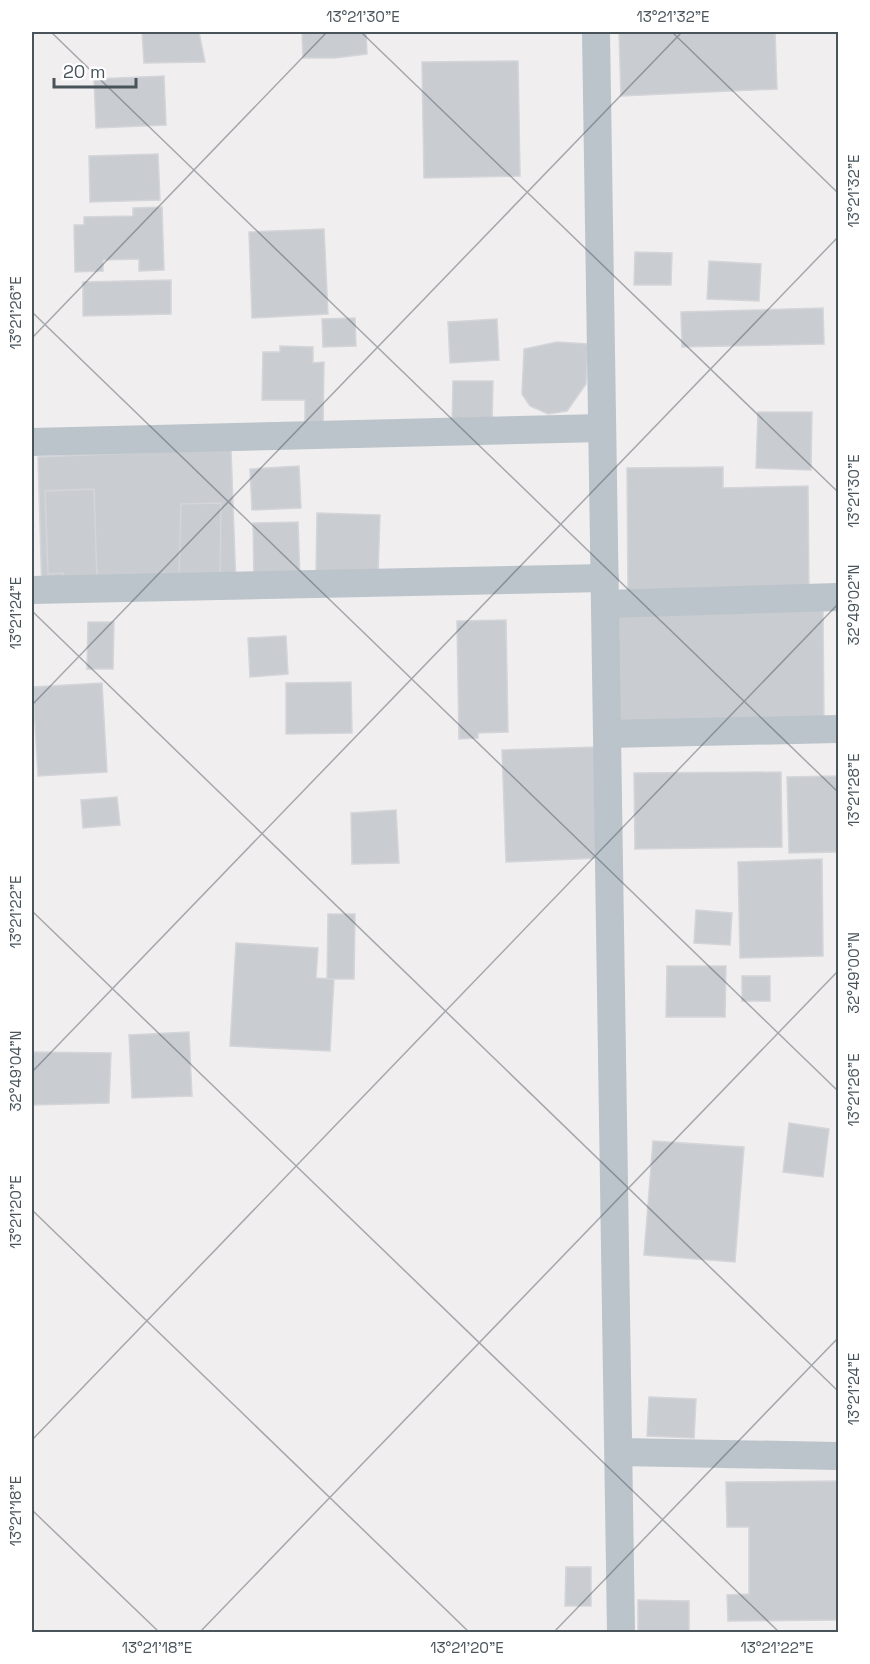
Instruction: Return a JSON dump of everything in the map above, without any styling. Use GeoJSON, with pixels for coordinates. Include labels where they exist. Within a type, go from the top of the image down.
{"type":"FeatureCollection","features":[{"type":"Feature","properties":{"kind":"street"},"geometry":{"type":"LineString","coordinates":[[596,32],[621,1632]]}},
{"type":"Feature","properties":{"kind":"street"},"geometry":{"type":"LineString","coordinates":[[32,442],[602,428]]}},
{"type":"Feature","properties":{"kind":"street"},"geometry":{"type":"LineString","coordinates":[[32,590],[605,591],[838,597]]}},
{"type":"Feature","properties":{"kind":"street"},"geometry":{"type":"LineString","coordinates":[[607,734],[838,729]]}},
{"type":"Feature","properties":{"kind":"street"},"geometry":{"type":"LineString","coordinates":[[618,1452],[838,1456]]}},
{"type":"Feature","properties":{"kind":"building"},"geometry":{"type":"Polygon","coordinates":[[[142,32],[199,32],[205,62],[144,63],[142,32]]]}},
{"type":"Feature","properties":{"kind":"building"},"geometry":{"type":"Polygon","coordinates":[[[302,32],[366,32],[367,54],[334,58],[303,58],[302,32]]]}},
{"type":"Feature","properties":{"kind":"building"},"geometry":{"type":"Polygon","coordinates":[[[619,32],[775,32],[777,89],[621,96],[619,32]]]}},
{"type":"Feature","properties":{"kind":"building"},"geometry":{"type":"Polygon","coordinates":[[[518,61],[520,176],[424,178],[422,62],[518,61]]]}},
{"type":"Feature","properties":{"kind":"building"},"geometry":{"type":"Polygon","coordinates":[[[164,76],[166,125],[96,128],[94,79],[164,76]]]}},
{"type":"Feature","properties":{"kind":"building"},"geometry":{"type":"Polygon","coordinates":[[[158,154],[160,200],[90,202],[89,156],[158,154]]]}},
{"type":"Feature","properties":{"kind":"building"},"geometry":{"type":"Polygon","coordinates":[[[162,207],[164,270],[139,271],[139,259],[103,260],[103,271],[75,272],[74,225],[84,225],[84,217],[133,216],[133,208],[162,207]]]}},
{"type":"Feature","properties":{"kind":"building"},"geometry":{"type":"Polygon","coordinates":[[[324,229],[328,314],[252,318],[249,232],[324,229]]]}},
{"type":"Feature","properties":{"kind":"building"},"geometry":{"type":"Polygon","coordinates":[[[635,252],[672,253],[671,285],[634,285],[635,252]]]}},
{"type":"Feature","properties":{"kind":"building"},"geometry":{"type":"Polygon","coordinates":[[[709,261],[761,264],[759,301],[707,299],[709,261]]]}},
{"type":"Feature","properties":{"kind":"building"},"geometry":{"type":"Polygon","coordinates":[[[171,280],[171,314],[83,316],[83,282],[171,280]]]}},
{"type":"Feature","properties":{"kind":"building"},"geometry":{"type":"Polygon","coordinates":[[[823,308],[824,344],[682,347],[681,312],[823,308]]]}},
{"type":"Feature","properties":{"kind":"building"},"geometry":{"type":"Polygon","coordinates":[[[355,318],[356,346],[323,347],[322,319],[355,318]]]}},
{"type":"Feature","properties":{"kind":"building"},"geometry":{"type":"Polygon","coordinates":[[[497,319],[499,360],[450,363],[448,322],[497,319]]]}},
{"type":"Feature","properties":{"kind":"building"},"geometry":{"type":"Polygon","coordinates":[[[557,342],[588,344],[586,384],[567,411],[548,414],[530,406],[522,394],[524,349],[557,342]]]}},
{"type":"Feature","properties":{"kind":"building"},"geometry":{"type":"Polygon","coordinates":[[[280,346],[313,347],[313,363],[324,362],[323,429],[305,429],[305,400],[262,400],[263,352],[280,352],[280,346]]]}},
{"type":"Feature","properties":{"kind":"building"},"geometry":{"type":"Polygon","coordinates":[[[453,381],[493,381],[492,426],[452,425],[453,381]]]}},
{"type":"Feature","properties":{"kind":"building"},"geometry":{"type":"Polygon","coordinates":[[[758,412],[812,412],[811,470],[756,468],[758,412]]]}},
{"type":"Feature","properties":{"kind":"building"},"geometry":{"type":"Polygon","coordinates":[[[231,449],[236,587],[42,595],[38,457],[231,449]]]}},
{"type":"Feature","properties":{"kind":"building"},"geometry":{"type":"Polygon","coordinates":[[[299,466],[301,508],[252,510],[250,469],[299,466]]]}},
{"type":"Feature","properties":{"kind":"building"},"geometry":{"type":"Polygon","coordinates":[[[723,467],[723,488],[808,486],[809,595],[628,598],[627,468],[723,467]]]}},
{"type":"Feature","properties":{"kind":"building"},"geometry":{"type":"Polygon","coordinates":[[[94,489],[97,581],[63,582],[63,573],[48,574],[45,491],[94,489]]]}},
{"type":"Feature","properties":{"kind":"building"},"geometry":{"type":"Polygon","coordinates":[[[221,503],[220,581],[179,580],[181,504],[221,503]]]}},
{"type":"Feature","properties":{"kind":"building"},"geometry":{"type":"Polygon","coordinates":[[[317,513],[380,515],[378,574],[316,573],[317,513]]]}},
{"type":"Feature","properties":{"kind":"building"},"geometry":{"type":"Polygon","coordinates":[[[298,522],[300,579],[254,581],[253,523],[298,522]]]}},
{"type":"Feature","properties":{"kind":"building"},"geometry":{"type":"Polygon","coordinates":[[[823,610],[824,721],[619,724],[618,612],[823,610]]]}},
{"type":"Feature","properties":{"kind":"building"},"geometry":{"type":"Polygon","coordinates":[[[506,620],[508,732],[478,733],[478,738],[459,739],[457,621],[506,620]]]}},
{"type":"Feature","properties":{"kind":"building"},"geometry":{"type":"Polygon","coordinates":[[[88,622],[114,622],[113,669],[87,669],[88,622]]]}},
{"type":"Feature","properties":{"kind":"building"},"geometry":{"type":"Polygon","coordinates":[[[286,636],[288,674],[250,677],[248,638],[286,636]]]}},
{"type":"Feature","properties":{"kind":"building"},"geometry":{"type":"Polygon","coordinates":[[[351,682],[352,733],[286,734],[286,683],[351,682]]]}},
{"type":"Feature","properties":{"kind":"building"},"geometry":{"type":"Polygon","coordinates":[[[102,683],[107,772],[38,776],[33,687],[102,683]]]}},
{"type":"Feature","properties":{"kind":"building"},"geometry":{"type":"Polygon","coordinates":[[[595,747],[599,858],[506,862],[502,750],[595,747]]]}},
{"type":"Feature","properties":{"kind":"building"},"geometry":{"type":"Polygon","coordinates":[[[781,772],[782,847],[635,849],[634,773],[781,772]]]}},
{"type":"Feature","properties":{"kind":"building"},"geometry":{"type":"Polygon","coordinates":[[[838,776],[838,852],[789,853],[787,777],[838,776]]]}},
{"type":"Feature","properties":{"kind":"building"},"geometry":{"type":"Polygon","coordinates":[[[117,797],[120,825],[83,828],[81,800],[117,797]]]}},
{"type":"Feature","properties":{"kind":"building"},"geometry":{"type":"Polygon","coordinates":[[[396,810],[399,863],[352,864],[351,813],[396,810]]]}},
{"type":"Feature","properties":{"kind":"building"},"geometry":{"type":"Polygon","coordinates":[[[822,859],[823,956],[740,958],[738,862],[822,859]]]}},
{"type":"Feature","properties":{"kind":"building"},"geometry":{"type":"Polygon","coordinates":[[[696,910],[732,913],[730,945],[694,943],[696,910]]]}},
{"type":"Feature","properties":{"kind":"building"},"geometry":{"type":"Polygon","coordinates":[[[328,914],[355,914],[354,979],[327,979],[328,914]]]}},
{"type":"Feature","properties":{"kind":"building"},"geometry":{"type":"Polygon","coordinates":[[[236,943],[318,948],[316,978],[334,979],[330,1051],[230,1046],[236,943]]]}},
{"type":"Feature","properties":{"kind":"building"},"geometry":{"type":"Polygon","coordinates":[[[667,966],[726,966],[725,1017],[666,1017],[667,966]]]}},
{"type":"Feature","properties":{"kind":"building"},"geometry":{"type":"Polygon","coordinates":[[[742,976],[770,976],[770,1001],[742,1001],[742,976]]]}},
{"type":"Feature","properties":{"kind":"building"},"geometry":{"type":"Polygon","coordinates":[[[189,1032],[192,1096],[132,1098],[129,1035],[189,1032]]]}},
{"type":"Feature","properties":{"kind":"building"},"geometry":{"type":"Polygon","coordinates":[[[32,1052],[111,1053],[109,1103],[32,1105],[32,1052]]]}},
{"type":"Feature","properties":{"kind":"building"},"geometry":{"type":"Polygon","coordinates":[[[789,1123],[829,1129],[823,1177],[783,1172],[789,1123]]]}},
{"type":"Feature","properties":{"kind":"building"},"geometry":{"type":"Polygon","coordinates":[[[653,1141],[744,1147],[735,1262],[644,1255],[653,1141]]]}},
{"type":"Feature","properties":{"kind":"building"},"geometry":{"type":"Polygon","coordinates":[[[649,1397],[696,1399],[694,1438],[647,1436],[649,1397]]]}},
{"type":"Feature","properties":{"kind":"building"},"geometry":{"type":"Polygon","coordinates":[[[838,1481],[838,1620],[728,1621],[727,1595],[749,1594],[749,1527],[727,1527],[726,1482],[838,1481]]]}},
{"type":"Feature","properties":{"kind":"building"},"geometry":{"type":"Polygon","coordinates":[[[566,1567],[591,1567],[591,1606],[565,1606],[566,1567]]]}},
{"type":"Feature","properties":{"kind":"building"},"geometry":{"type":"Polygon","coordinates":[[[638,1600],[689,1601],[689,1632],[638,1632],[638,1600]]]}}]}
